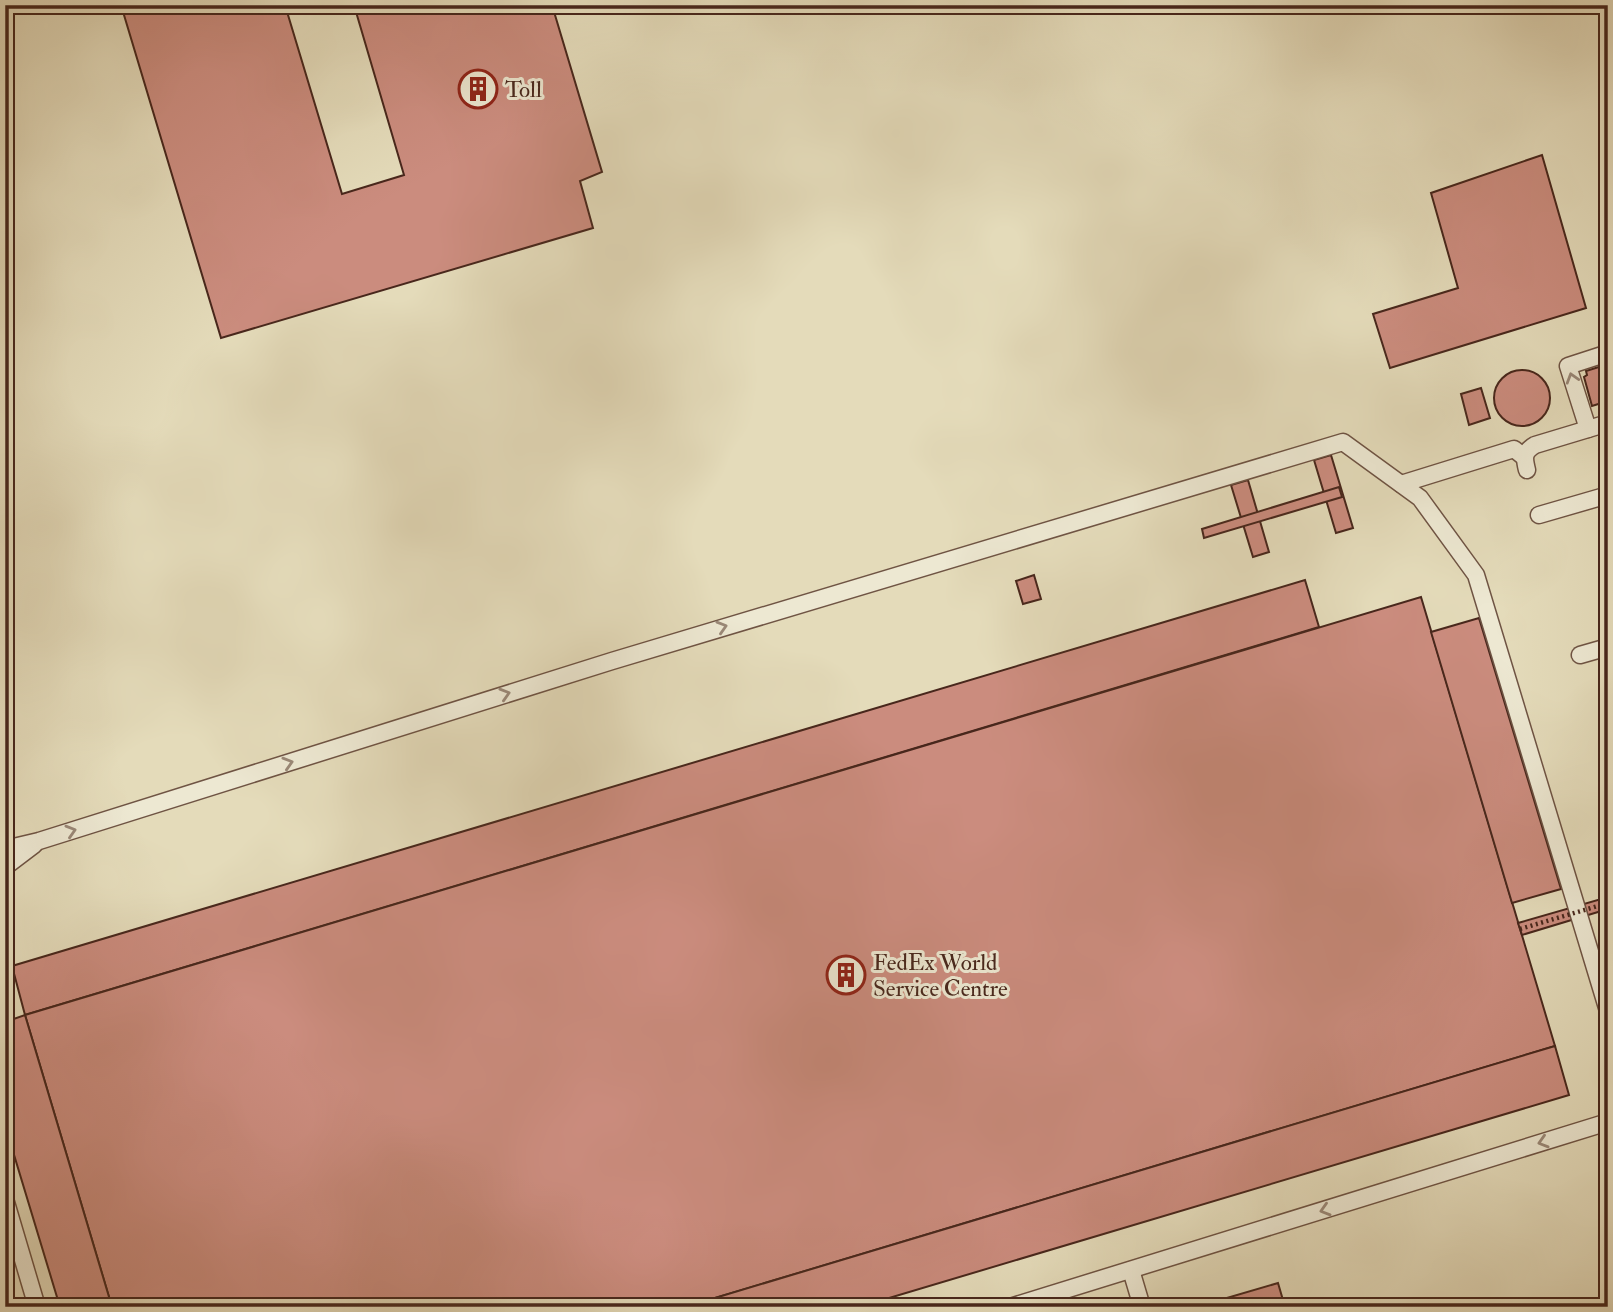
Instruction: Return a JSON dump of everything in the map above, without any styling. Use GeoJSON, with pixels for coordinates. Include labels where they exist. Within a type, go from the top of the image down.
{"type":"FeatureCollection","features":[{"type":"Feature","properties":{"kind":"lane"},"geometry":{"type":"LineString","coordinates":[[1588,429],[1569,366],[1608,353]]}},
{"type":"Feature","properties":{"kind":"lane"},"geometry":{"type":"LineString","coordinates":[[1401,484],[1514,449],[1525,464],[1527,449],[1535,444],[1608,423]]}},
{"type":"Feature","properties":{"kind":"lane"},"geometry":{"type":"LineString","coordinates":[[5,849],[39,841],[625,657],[1343,442],[1420,498],[1476,575],[1608,1011]]}},
{"type":"Feature","properties":{"kind":"lane"},"geometry":{"type":"LineString","coordinates":[[1539,515],[1608,495]]}},
{"type":"Feature","properties":{"kind":"lane"},"geometry":{"type":"LineString","coordinates":[[1580,655],[1608,647]]}},
{"type":"Feature","properties":{"kind":"lane"},"geometry":{"type":"LineString","coordinates":[[5,867],[39,841]]}},
{"type":"Feature","properties":{"kind":"lane"},"geometry":{"type":"LineString","coordinates":[[1010,1307],[1058,1300],[1131,1270],[1608,1122]]}},
{"type":"Feature","properties":{"kind":"lane"},"geometry":{"type":"LineString","coordinates":[[5,1199],[37,1307]]}},
{"type":"Feature","properties":{"kind":"lane"},"geometry":{"type":"LineString","coordinates":[[1131,1270],[1143,1307]]}},
{"type":"Feature","properties":{"kind":"path"},"geometry":{"type":"LineString","coordinates":[[1520,929],[1608,903]]}},
{"type":"Feature","properties":{"kind":"building","name":"Toll"},"geometry":{"type":"Polygon","coordinates":[[[121,5],[285,5],[342,194],[404,175],[354,5],[552,5],[602,172],[580,181],[593,228],[221,338],[121,5]]]}},
{"type":"Feature","properties":{"kind":"building"},"geometry":{"type":"Polygon","coordinates":[[[1542,155],[1586,308],[1390,368],[1373,314],[1458,288],[1431,193],[1542,155]]]}},
{"type":"Feature","properties":{"kind":"building"},"geometry":{"type":"Polygon","coordinates":[[[1602,366],[1603,371],[1608,369],[1608,401],[1592,406],[1584,377],[1587,375],[1586,371],[1602,366]]]}},
{"type":"Feature","properties":{"kind":"building"},"geometry":{"type":"Polygon","coordinates":[[[1522,370],[1533,372],[1542,378],[1548,387],[1548,409],[1542,418],[1533,424],[1522,426],[1511,424],[1502,418],[1496,409],[1494,398],[1496,387],[1502,378],[1511,372],[1522,370]]]}},
{"type":"Feature","properties":{"kind":"building"},"geometry":{"type":"Polygon","coordinates":[[[1481,388],[1490,418],[1469,425],[1461,394],[1481,388]]]}},
{"type":"Feature","properties":{"kind":"building"},"geometry":{"type":"Polygon","coordinates":[[[1331,455],[1353,528],[1336,533],[1314,460],[1331,455]]]}},
{"type":"Feature","properties":{"kind":"building"},"geometry":{"type":"Polygon","coordinates":[[[1248,480],[1269,552],[1253,557],[1231,485],[1248,480]]]}},
{"type":"Feature","properties":{"kind":"building"},"geometry":{"type":"Polygon","coordinates":[[[1339,487],[1342,497],[1204,538],[1202,529],[1339,487]]]}},
{"type":"Feature","properties":{"kind":"building"},"geometry":{"type":"Polygon","coordinates":[[[1034,575],[1041,599],[1023,604],[1016,581],[1034,575]]]}},
{"type":"Feature","properties":{"kind":"building"},"geometry":{"type":"Polygon","coordinates":[[[1305,580],[1319,627],[25,1015],[12,966],[1305,580]]]}},
{"type":"Feature","properties":{"kind":"building","name":"FedEx World Service Centre"},"geometry":{"type":"Polygon","coordinates":[[[1421,597],[1555,1046],[685,1307],[112,1307],[25,1015],[1421,597]]]}},
{"type":"Feature","properties":{"kind":"building"},"geometry":{"type":"Polygon","coordinates":[[[1479,618],[1561,889],[1512,903],[1431,632],[1479,618]]]}},
{"type":"Feature","properties":{"kind":"building"},"geometry":{"type":"Polygon","coordinates":[[[1608,897],[1608,909],[1522,935],[1518,923],[1608,897]]]}},
{"type":"Feature","properties":{"kind":"building"},"geometry":{"type":"Polygon","coordinates":[[[25,1015],[112,1307],[60,1307],[5,1125],[5,1022],[25,1015]]]}},
{"type":"Feature","properties":{"kind":"building"},"geometry":{"type":"Polygon","coordinates":[[[1555,1046],[1569,1095],[859,1307],[685,1307],[1555,1046]]]}},
{"type":"Feature","properties":{"kind":"building"},"geometry":{"type":"Polygon","coordinates":[[[1278,1283],[1285,1307],[1196,1307],[1278,1283]]]}},
{"type":"Feature","properties":{"kind":"place","name":"Toll"},"geometry":{"type":"Point","coordinates":[478,89]}},
{"type":"Feature","properties":{"kind":"place","name":"FedEx World Service Centre"},"geometry":{"type":"Point","coordinates":[846,975]}}]}
